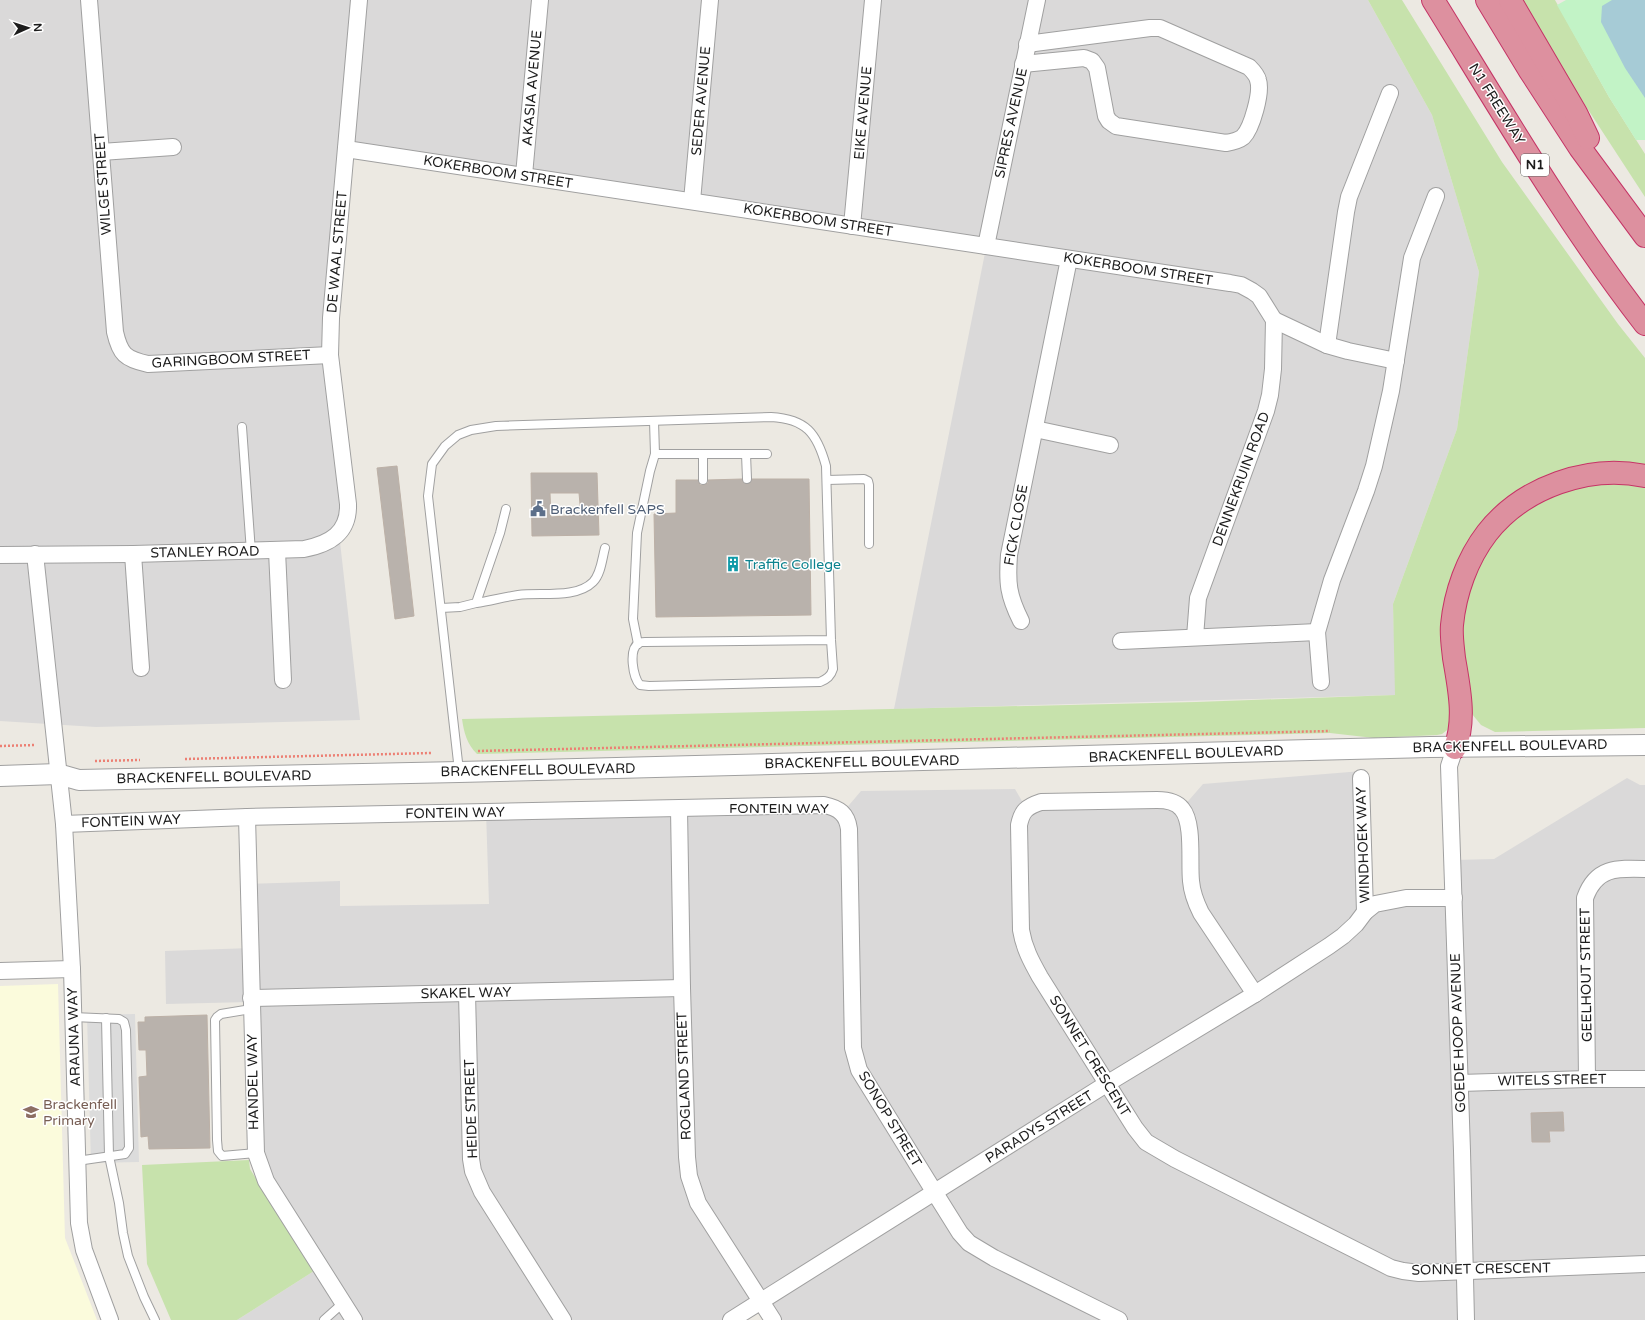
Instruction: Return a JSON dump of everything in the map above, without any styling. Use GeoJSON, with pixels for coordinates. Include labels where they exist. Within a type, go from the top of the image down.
{"type":"FeatureCollection","features":[{"type":"Feature","properties":{"kind":"highway","name":"N1 FREEWAY"},"geometry":{"type":"LineString","coordinates":[[1433,0],[1549,186],[1591,250],[1645,324]]}},
{"type":"Feature","properties":{"kind":"highway"},"geometry":{"type":"LineString","coordinates":[[1487,0],[1534,78],[1604,182],[1645,236]]}},
{"type":"Feature","properties":{"kind":"highway"},"geometry":{"type":"LineString","coordinates":[[1510,0],[1585,131],[1591,143],[1604,182]]}},
{"type":"Feature","properties":{"kind":"highway"},"geometry":{"type":"LineString","coordinates":[[1455,748],[1461,726],[1459,690],[1452,646],[1452,626],[1456,599],[1464,574],[1487,533],[1502,517],[1520,503],[1538,492],[1560,483],[1600,473],[1621,473],[1645,476]]}},
{"type":"Feature","properties":{"kind":"street","name":"WILGE STREET"},"geometry":{"type":"LineString","coordinates":[[89,0],[115,332],[118,346],[124,355],[133,361]]}},
{"type":"Feature","properties":{"kind":"street","name":"DE WAAL STREET"},"geometry":{"type":"LineString","coordinates":[[348,504],[330,355],[331,318],[359,0]]}},
{"type":"Feature","properties":{"kind":"street","name":"AKASIA AVENUE"},"geometry":{"type":"LineString","coordinates":[[524,176],[540,0]]}},
{"type":"Feature","properties":{"kind":"street","name":"SEDER AVENUE"},"geometry":{"type":"LineString","coordinates":[[692,201],[710,0]]}},
{"type":"Feature","properties":{"kind":"street","name":"EIKE AVENUE"},"geometry":{"type":"LineString","coordinates":[[852,226],[873,0]]}},
{"type":"Feature","properties":{"kind":"street","name":"SIPRES AVENUE"},"geometry":{"type":"LineString","coordinates":[[986,246],[1036,0]]}},
{"type":"Feature","properties":{"kind":"street"},"geometry":{"type":"LineString","coordinates":[[1024,64],[1084,58],[1092,61],[1097,68],[1106,116],[1109,122],[1116,126],[1226,143],[1239,139],[1249,129],[1260,87],[1258,78],[1254,71],[1249,67],[1160,28],[1150,28],[1028,44]]}},
{"type":"Feature","properties":{"kind":"street"},"geometry":{"type":"LineString","coordinates":[[1327,345],[1346,212],[1350,197],[1390,93]]}},
{"type":"Feature","properties":{"kind":"street"},"geometry":{"type":"LineString","coordinates":[[101,152],[173,147]]}},
{"type":"Feature","properties":{"kind":"street","name":"KOKERBOOM STREET"},"geometry":{"type":"LineString","coordinates":[[346,148],[1241,285],[1260,296],[1274,320]]}},
{"type":"Feature","properties":{"kind":"street"},"geometry":{"type":"LineString","coordinates":[[1321,682],[1317,632],[1332,580],[1370,481],[1386,415],[1412,258],[1436,196]]}},
{"type":"Feature","properties":{"kind":"street","name":"FICK CLOSE"},"geometry":{"type":"LineString","coordinates":[[1021,621],[1010,596],[1007,579],[1009,554],[1069,259]]}},
{"type":"Feature","properties":{"kind":"street"},"geometry":{"type":"LineString","coordinates":[[1274,320],[1327,345],[1396,361]]}},
{"type":"Feature","properties":{"kind":"street","name":"DENNEKRUIN ROAD"},"geometry":{"type":"LineString","coordinates":[[1195,637],[1198,598],[1266,411],[1270,395],[1273,368],[1274,320]]}},
{"type":"Feature","properties":{"kind":"street","name":"GARINGBOOM STREET"},"geometry":{"type":"LineString","coordinates":[[133,361],[148,364],[330,355]]}},
{"type":"Feature","properties":{"kind":"street"},"geometry":{"type":"LineString","coordinates":[[1035,429],[1110,445]]}},
{"type":"Feature","properties":{"kind":"street","name":"STANLEY ROAD"},"geometry":{"type":"LineString","coordinates":[[0,554],[251,552],[316,547],[331,540],[344,526],[348,513],[348,504]]}},
{"type":"Feature","properties":{"kind":"street"},"geometry":{"type":"LineString","coordinates":[[277,551],[283,680]]}},
{"type":"Feature","properties":{"kind":"street"},"geometry":{"type":"LineString","coordinates":[[35,554],[59,780]]}},
{"type":"Feature","properties":{"kind":"street"},"geometry":{"type":"LineString","coordinates":[[133,554],[141,668]]}},
{"type":"Feature","properties":{"kind":"street"},"geometry":{"type":"LineString","coordinates":[[1121,641],[1317,632]]}},
{"type":"Feature","properties":{"kind":"street","name":"BRACKENFELL BOULEVARD"},"geometry":{"type":"LineString","coordinates":[[0,776],[79,780],[459,772],[1430,747],[1455,748],[1645,745]]}},
{"type":"Feature","properties":{"kind":"street","name":"GOEDE HOOP AVENUE"},"geometry":{"type":"LineString","coordinates":[[1455,748],[1450,766],[1466,1320]]}},
{"type":"Feature","properties":{"kind":"street","name":"WINDHOEK WAY"},"geometry":{"type":"LineString","coordinates":[[1361,778],[1365,912]]}},
{"type":"Feature","properties":{"kind":"street","name":"BRACKENFELL BOULEVARD"},"geometry":{"type":"LineString","coordinates":[[0,789],[59,780]]}},
{"type":"Feature","properties":{"kind":"street","name":"ARAUNA WAY"},"geometry":{"type":"LineString","coordinates":[[59,780],[64,824],[72,969],[79,1223],[84,1250],[110,1320]]}},
{"type":"Feature","properties":{"kind":"street","name":"SONNET CRESCENT"},"geometry":{"type":"LineString","coordinates":[[1255,994],[1201,913],[1196,902],[1191,881],[1189,826],[1186,815],[1177,804],[1167,800],[1041,802],[1033,805],[1022,814],[1019,825],[1021,930],[1024,946],[1036,971],[1135,1128],[1146,1142],[1174,1159],[1391,1268],[1419,1273],[1645,1264]]}},
{"type":"Feature","properties":{"kind":"street","name":"FONTEIN WAY"},"geometry":{"type":"LineString","coordinates":[[64,824],[247,817],[824,805],[836,808],[844,814]]}},
{"type":"Feature","properties":{"kind":"street","name":"ROGLAND STREET"},"geometry":{"type":"LineString","coordinates":[[679,808],[687,1157],[693,1191],[698,1203],[773,1320]]}},
{"type":"Feature","properties":{"kind":"street","name":"SONOP STREET"},"geometry":{"type":"LineString","coordinates":[[844,814],[848,821],[850,844],[853,1048],[859,1070],[865,1082],[874,1094],[934,1193],[960,1233],[969,1243],[976,1248],[1119,1320]]}},
{"type":"Feature","properties":{"kind":"street","name":"HANDEL WAY"},"geometry":{"type":"LineString","coordinates":[[247,817],[256,1153],[266,1181],[354,1320]]}},
{"type":"Feature","properties":{"kind":"street","name":"GEELHOUT STREET"},"geometry":{"type":"LineString","coordinates":[[1587,1079],[1585,898],[1591,883],[1598,876],[1606,872],[1614,869],[1645,869]]}},
{"type":"Feature","properties":{"kind":"street","name":"PARADYS STREET"},"geometry":{"type":"LineString","coordinates":[[731,1320],[1108,1083],[1255,994],[1343,936],[1356,924],[1365,912],[1376,904],[1406,898],[1454,898]]}},
{"type":"Feature","properties":{"kind":"street"},"geometry":{"type":"LineString","coordinates":[[0,971],[72,969]]}},
{"type":"Feature","properties":{"kind":"street","name":"SKAKEL WAY"},"geometry":{"type":"LineString","coordinates":[[251,1004],[467,993],[682,988]]}},
{"type":"Feature","properties":{"kind":"street","name":"HEIDE STREET"},"geometry":{"type":"LineString","coordinates":[[467,993],[471,1159],[474,1171],[482,1192],[563,1320]]}},
{"type":"Feature","properties":{"kind":"street","name":"WITELS STREET"},"geometry":{"type":"LineString","coordinates":[[1460,1083],[1587,1079],[1645,1079]]}},
{"type":"Feature","properties":{"kind":"lane"},"geometry":{"type":"LineString","coordinates":[[459,772],[428,496],[432,464],[450,442],[458,435],[481,427],[771,417],[793,420],[805,426],[815,436],[822,450],[826,466],[833,669],[830,677],[820,682],[649,686],[640,685],[636,681],[632,654],[638,644],[645,642],[831,640]]}},
{"type":"Feature","properties":{"kind":"lane"},"geometry":{"type":"LineString","coordinates":[[638,644],[633,619],[637,533],[655,454],[654,421]]}},
{"type":"Feature","properties":{"kind":"lane"},"geometry":{"type":"LineString","coordinates":[[242,427],[251,552]]}},
{"type":"Feature","properties":{"kind":"lane"},"geometry":{"type":"LineString","coordinates":[[655,454],[767,454]]}},
{"type":"Feature","properties":{"kind":"lane"},"geometry":{"type":"LineString","coordinates":[[703,454],[703,480]]}},
{"type":"Feature","properties":{"kind":"lane"},"geometry":{"type":"LineString","coordinates":[[746,454],[748,479]]}},
{"type":"Feature","properties":{"kind":"lane"},"geometry":{"type":"LineString","coordinates":[[827,480],[864,479],[868,481],[869,544]]}},
{"type":"Feature","properties":{"kind":"lane"},"geometry":{"type":"LineString","coordinates":[[476,603],[500,533],[506,509]]}},
{"type":"Feature","properties":{"kind":"lane"},"geometry":{"type":"LineString","coordinates":[[441,608],[460,607],[506,596],[568,593],[583,590],[594,582],[598,575],[605,548]]}},
{"type":"Feature","properties":{"kind":"lane"},"geometry":{"type":"LineString","coordinates":[[251,1004],[221,1014],[215,1020],[217,1140],[218,1151],[222,1156],[256,1153]]}},
{"type":"Feature","properties":{"kind":"lane"},"geometry":{"type":"LineString","coordinates":[[73,1017],[122,1020],[126,1025],[129,1148],[125,1154],[77,1161]]}},
{"type":"Feature","properties":{"kind":"lane"},"geometry":{"type":"LineString","coordinates":[[106,1018],[109,1156],[119,1203],[122,1233],[128,1256],[155,1320]]}},
{"type":"Feature","properties":{"kind":"lane"},"geometry":{"type":"LineString","coordinates":[[324,1320],[344,1303]]}},
{"type":"Feature","properties":{"kind":"path"},"geometry":{"type":"LineString","coordinates":[[478,751],[1333,731]]}},
{"type":"Feature","properties":{"kind":"path"},"geometry":{"type":"LineString","coordinates":[[0,746],[36,745]]}},
{"type":"Feature","properties":{"kind":"path"},"geometry":{"type":"LineString","coordinates":[[177,759],[432,753]]}},
{"type":"Feature","properties":{"kind":"path"},"geometry":{"type":"LineString","coordinates":[[95,761],[147,760]]}},
{"type":"Feature","properties":{"kind":"shaded area"},"geometry":{"type":"Polygon","coordinates":[[[0,0],[1368,0],[1432,115],[1479,272],[1457,429],[1393,604],[1396,695],[894,709],[986,248],[348,150],[332,319],[349,504],[339,533],[360,720],[96,727],[0,721],[0,0]]]}},
{"type":"Feature","properties":{"kind":"shaded area"},"geometry":{"type":"Polygon","coordinates":[[[1362,771],[1365,898],[1454,897],[1453,860],[1494,859],[1627,778],[1640,785],[1645,785],[1645,1320],[772,1320],[760,1301],[730,1320],[237,1320],[314,1271],[265,1183],[250,1002],[166,1004],[165,951],[251,948],[249,884],[340,881],[340,906],[489,904],[486,811],[844,811],[861,791],[1015,789],[1026,808],[1183,807],[1203,784],[1362,771]]]}},
{"type":"Feature","properties":{"kind":"shaded area","name":"Brackenfell Primary"},"geometry":{"type":"Polygon","coordinates":[[[58,984],[65,1238],[97,1320],[0,1320],[0,986],[58,984]]]}},
{"type":"Feature","properties":{"kind":"shaded area"},"geometry":{"type":"Polygon","coordinates":[[[135,1014],[139,1162],[91,1163],[87,1015],[135,1014]]]}},
{"type":"Feature","properties":{"kind":"green space"},"geometry":{"type":"Polygon","coordinates":[[[1368,0],[1402,0],[1502,162],[1618,324],[1645,358],[1645,470],[1596,468],[1472,544],[1450,685],[1451,727],[1442,734],[1437,735],[1374,738],[1330,733],[477,754],[466,738],[462,719],[1196,702],[1395,695],[1393,604],[1457,429],[1479,272],[1432,115],[1368,0]]]}},
{"type":"Feature","properties":{"kind":"green space"},"geometry":{"type":"Polygon","coordinates":[[[1521,0],[1555,0],[1609,97],[1645,154],[1645,197],[1574,88],[1521,0]]]}},
{"type":"Feature","properties":{"kind":"green space"},"geometry":{"type":"Polygon","coordinates":[[[1566,0],[1645,0],[1645,140],[1636,140],[1609,97],[1557,5],[1566,0]]]}},
{"type":"Feature","properties":{"kind":"green space"},"geometry":{"type":"Polygon","coordinates":[[[1645,482],[1645,728],[1495,732],[1481,725],[1472,714],[1460,639],[1470,585],[1486,551],[1508,522],[1565,486],[1645,482]]]}},
{"type":"Feature","properties":{"kind":"green space"},"geometry":{"type":"Polygon","coordinates":[[[249,1160],[250,1169],[314,1271],[237,1320],[171,1320],[147,1264],[142,1165],[249,1160]]]}},
{"type":"Feature","properties":{"kind":"water"},"geometry":{"type":"Polygon","coordinates":[[[1612,0],[1645,0],[1645,98],[1625,68],[1601,22],[1602,6],[1612,0]]]}},
{"type":"Feature","properties":{"kind":"building"},"geometry":{"type":"Polygon","coordinates":[[[397,466],[414,616],[395,619],[377,468],[397,466]]]}},
{"type":"Feature","properties":{"kind":"building"},"geometry":{"type":"Polygon","coordinates":[[[531,473],[597,473],[599,535],[532,536],[531,473]],[[550,493],[551,517],[581,515],[579,493],[550,493]]]}},
{"type":"Feature","properties":{"kind":"building","name":"Traffic College"},"geometry":{"type":"Polygon","coordinates":[[[742,479],[743,482],[747,484],[750,483],[752,479],[809,479],[811,615],[656,617],[654,514],[676,513],[676,480],[698,480],[700,485],[703,485],[708,483],[708,480],[742,479]]]}},
{"type":"Feature","properties":{"kind":"building"},"geometry":{"type":"Polygon","coordinates":[[[207,1015],[210,1148],[149,1149],[148,1136],[141,1137],[139,1077],[147,1076],[146,1050],[139,1050],[138,1022],[145,1022],[145,1017],[207,1015]]]}},
{"type":"Feature","properties":{"kind":"building"},"geometry":{"type":"Polygon","coordinates":[[[1563,1112],[1564,1131],[1549,1131],[1550,1142],[1532,1142],[1531,1113],[1563,1112]]]}},
{"type":"Feature","properties":{"kind":"place","name":"Brackenfell SAPS"},"geometry":{"type":"Point","coordinates":[538,509]}},
{"type":"Feature","properties":{"kind":"place","name":"Traffic College"},"geometry":{"type":"Point","coordinates":[733,564]}},
{"type":"Feature","properties":{"kind":"place","name":"Brackenfell Primary"},"geometry":{"type":"Point","coordinates":[31,1112]}}]}
